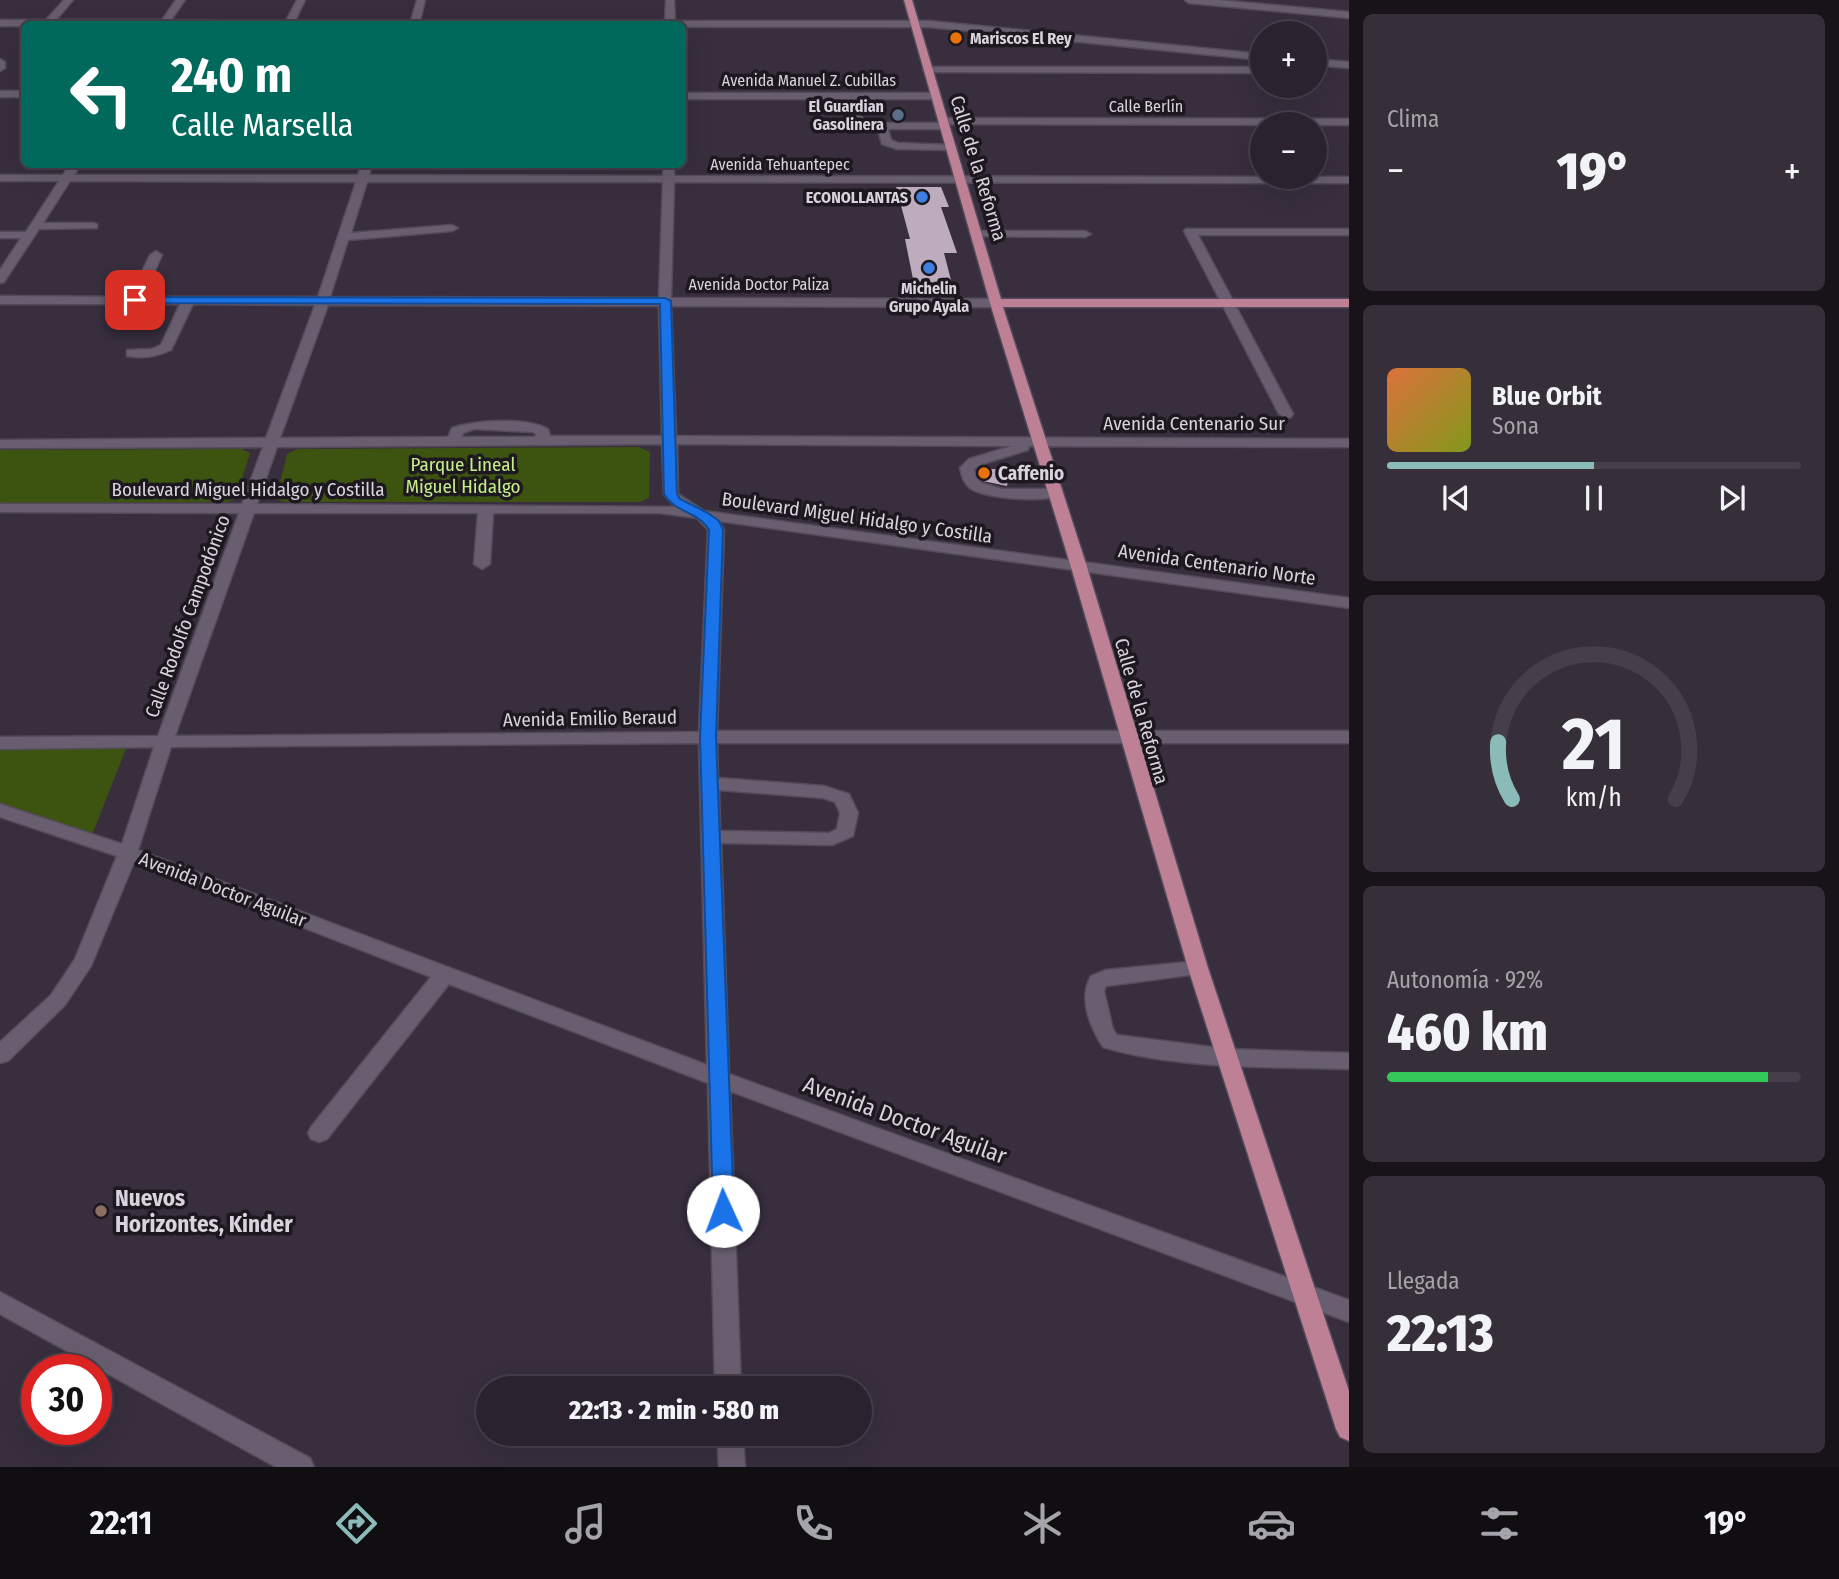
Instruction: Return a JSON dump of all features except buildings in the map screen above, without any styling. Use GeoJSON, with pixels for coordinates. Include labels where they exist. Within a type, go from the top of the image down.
{"type":"FeatureCollection","features":[{"type":"Feature","properties":{"kind":"main road","name":"Calle de la Reforma"},"geometry":{"type":"LineString","coordinates":[[908,0],[930,62],[936,96],[996,303],[1079,567],[1198,968],[1349,1429]]}},
{"type":"Feature","properties":{"kind":"main road","name":"Avenida Doctor Paliza"},"geometry":{"type":"LineString","coordinates":[[996,303],[1349,303]]}},
{"type":"Feature","properties":{"kind":"street"},"geometry":{"type":"LineString","coordinates":[[51,21],[69,0]]}},
{"type":"Feature","properties":{"kind":"street"},"geometry":{"type":"LineString","coordinates":[[167,21],[181,0]]}},
{"type":"Feature","properties":{"kind":"street"},"geometry":{"type":"LineString","coordinates":[[290,21],[301,0]]}},
{"type":"Feature","properties":{"kind":"street"},"geometry":{"type":"LineString","coordinates":[[417,21],[421,0]]}},
{"type":"Feature","properties":{"kind":"street"},"geometry":{"type":"LineString","coordinates":[[670,0],[670,21]]}},
{"type":"Feature","properties":{"kind":"street"},"geometry":{"type":"LineString","coordinates":[[1189,0],[1349,15]]}},
{"type":"Feature","properties":{"kind":"street"},"geometry":{"type":"LineString","coordinates":[[0,23],[21,23]]}},
{"type":"Feature","properties":{"kind":"street"},"geometry":{"type":"LineString","coordinates":[[686,24],[915,24],[1250,56]]}},
{"type":"Feature","properties":{"kind":"street"},"geometry":{"type":"LineString","coordinates":[[930,62],[1250,71]]}},
{"type":"Feature","properties":{"kind":"street"},"geometry":{"type":"LineString","coordinates":[[1327,64],[1349,68]]}},
{"type":"Feature","properties":{"kind":"street"},"geometry":{"type":"LineString","coordinates":[[1327,70],[1349,68]]}},
{"type":"Feature","properties":{"kind":"street"},"geometry":{"type":"LineString","coordinates":[[0,94],[21,94]]}},
{"type":"Feature","properties":{"kind":"street","name":"Avenida Manuel Z. Cubillas"},"geometry":{"type":"LineString","coordinates":[[686,96],[936,96]]}},
{"type":"Feature","properties":{"kind":"street"},"geometry":{"type":"LineString","coordinates":[[852,96],[859,126],[883,126],[886,142],[897,146],[952,148]]}},
{"type":"Feature","properties":{"kind":"street","name":"Calle Berlín"},"geometry":{"type":"LineString","coordinates":[[883,126],[1349,122]]}},
{"type":"Feature","properties":{"kind":"street"},"geometry":{"type":"LineString","coordinates":[[0,279],[74,168]]}},
{"type":"Feature","properties":{"kind":"street"},"geometry":{"type":"LineString","coordinates":[[194,179],[200,168]]}},
{"type":"Feature","properties":{"kind":"street"},"geometry":{"type":"LineString","coordinates":[[669,168],[665,301],[671,494],[675,501],[714,524],[716,530],[708,737],[728,1376]]}},
{"type":"Feature","properties":{"kind":"street","name":"Avenida Tehuantepec"},"geometry":{"type":"LineString","coordinates":[[0,178],[194,179],[365,172],[669,179],[1349,180]]}},
{"type":"Feature","properties":{"kind":"street","name":"Calle Rodolfo Campodónico"},"geometry":{"type":"LineString","coordinates":[[0,1055],[58,1000],[74,979],[128,853],[164,743],[324,300],[365,172]]}},
{"type":"Feature","properties":{"kind":"street"},"geometry":{"type":"LineString","coordinates":[[1236,218],[1243,232]]}},
{"type":"Feature","properties":{"kind":"street"},"geometry":{"type":"LineString","coordinates":[[0,235],[93,226]]}},
{"type":"Feature","properties":{"kind":"street"},"geometry":{"type":"LineString","coordinates":[[344,237],[394,235],[452,228]]}},
{"type":"Feature","properties":{"kind":"street"},"geometry":{"type":"LineString","coordinates":[[1286,414],[1190,231],[1349,232]]}},
{"type":"Feature","properties":{"kind":"street"},"geometry":{"type":"LineString","coordinates":[[977,234],[1085,234]]}},
{"type":"Feature","properties":{"kind":"street"},"geometry":{"type":"LineString","coordinates":[[135,300],[156,255]]}},
{"type":"Feature","properties":{"kind":"street","name":"Avenida Doctor Paliza"},"geometry":{"type":"LineString","coordinates":[[0,300],[996,303]]}},
{"type":"Feature","properties":{"kind":"street"},"geometry":{"type":"LineString","coordinates":[[132,352],[153,353],[166,348],[188,301]]}},
{"type":"Feature","properties":{"kind":"street"},"geometry":{"type":"LineString","coordinates":[[0,444],[669,440],[1039,442]]}},
{"type":"Feature","properties":{"kind":"street"},"geometry":{"type":"LineString","coordinates":[[1039,442],[974,461],[967,468],[966,477],[972,486],[985,492],[1056,493]]}},
{"type":"Feature","properties":{"kind":"street","name":"Avenida Centenario Sur"},"geometry":{"type":"LineString","coordinates":[[1039,442],[1349,443]]}},
{"type":"Feature","properties":{"kind":"street","name":"Boulevard Miguel Hidalgo y Costilla"},"geometry":{"type":"LineString","coordinates":[[0,508],[660,509],[1079,567]]}},
{"type":"Feature","properties":{"kind":"street"},"geometry":{"type":"LineString","coordinates":[[482,564],[486,510]]}},
{"type":"Feature","properties":{"kind":"street","name":"Avenida Centenario Norte"},"geometry":{"type":"LineString","coordinates":[[1079,567],[1349,603]]}},
{"type":"Feature","properties":{"kind":"street","name":"Avenida Emilio Beraud"},"geometry":{"type":"LineString","coordinates":[[0,743],[708,737],[1349,737]]}},
{"type":"Feature","properties":{"kind":"street"},"geometry":{"type":"LineString","coordinates":[[710,783],[824,792],[843,798],[849,813],[846,832],[832,839],[711,837]]}},
{"type":"Feature","properties":{"kind":"street","name":"Avenida Doctor Aguilar"},"geometry":{"type":"LineString","coordinates":[[0,810],[128,853],[720,1079],[1349,1311]]}},
{"type":"Feature","properties":{"kind":"street"},"geometry":{"type":"LineString","coordinates":[[1198,968],[1106,977],[1098,981],[1094,991],[1103,1030],[1110,1041],[1127,1046],[1227,1057],[1349,1060]]}},
{"type":"Feature","properties":{"kind":"street"},"geometry":{"type":"LineString","coordinates":[[319,1133],[445,974]]}},
{"type":"Feature","properties":{"kind":"street"},"geometry":{"type":"LineString","coordinates":[[0,1302],[301,1467]]}},
{"type":"Feature","properties":{"kind":"street"},"geometry":{"type":"LineString","coordinates":[[731,1446],[732,1467]]}},
{"type":"Feature","properties":{"kind":"green space","name":"Parque Lineal Miguel Hidalgo"},"geometry":{"type":"Polygon","coordinates":[[[638,447],[650,452],[649,498],[640,502],[284,502],[276,499],[287,454],[297,449],[638,447]]]}},
{"type":"Feature","properties":{"kind":"green space"},"geometry":{"type":"Polygon","coordinates":[[[242,449],[250,453],[236,498],[228,502],[0,503],[0,450],[242,449]]]}},
{"type":"Feature","properties":{"kind":"green space"},"geometry":{"type":"Polygon","coordinates":[[[127,746],[90,840],[0,807],[0,747],[127,746]]]}},
{"type":"Feature","properties":{"kind":"place","name":"Mariscos El Rey"},"geometry":{"type":"Point","coordinates":[956,38]}},
{"type":"Feature","properties":{"kind":"place","name":"El Guardian Gasolinera"},"geometry":{"type":"Point","coordinates":[898,115]}},
{"type":"Feature","properties":{"kind":"place","name":"ECONOLLANTAS"},"geometry":{"type":"Point","coordinates":[922,197]}},
{"type":"Feature","properties":{"kind":"place","name":"Michelin Grupo Ayala"},"geometry":{"type":"Point","coordinates":[929,268]}},
{"type":"Feature","properties":{"kind":"place","name":"Caffenio"},"geometry":{"type":"Point","coordinates":[984,473]}},
{"type":"Feature","properties":{"kind":"place","name":"Nuevos Horizontes, Kinder"},"geometry":{"type":"Point","coordinates":[101,1211]}},
{"type":"Feature","properties":{"kind":"route"},"geometry":{"type":"LineString","coordinates":[[135,300],[665,301],[671,494],[675,501],[714,524],[716,530],[708,737],[723,1211]]}}]}
